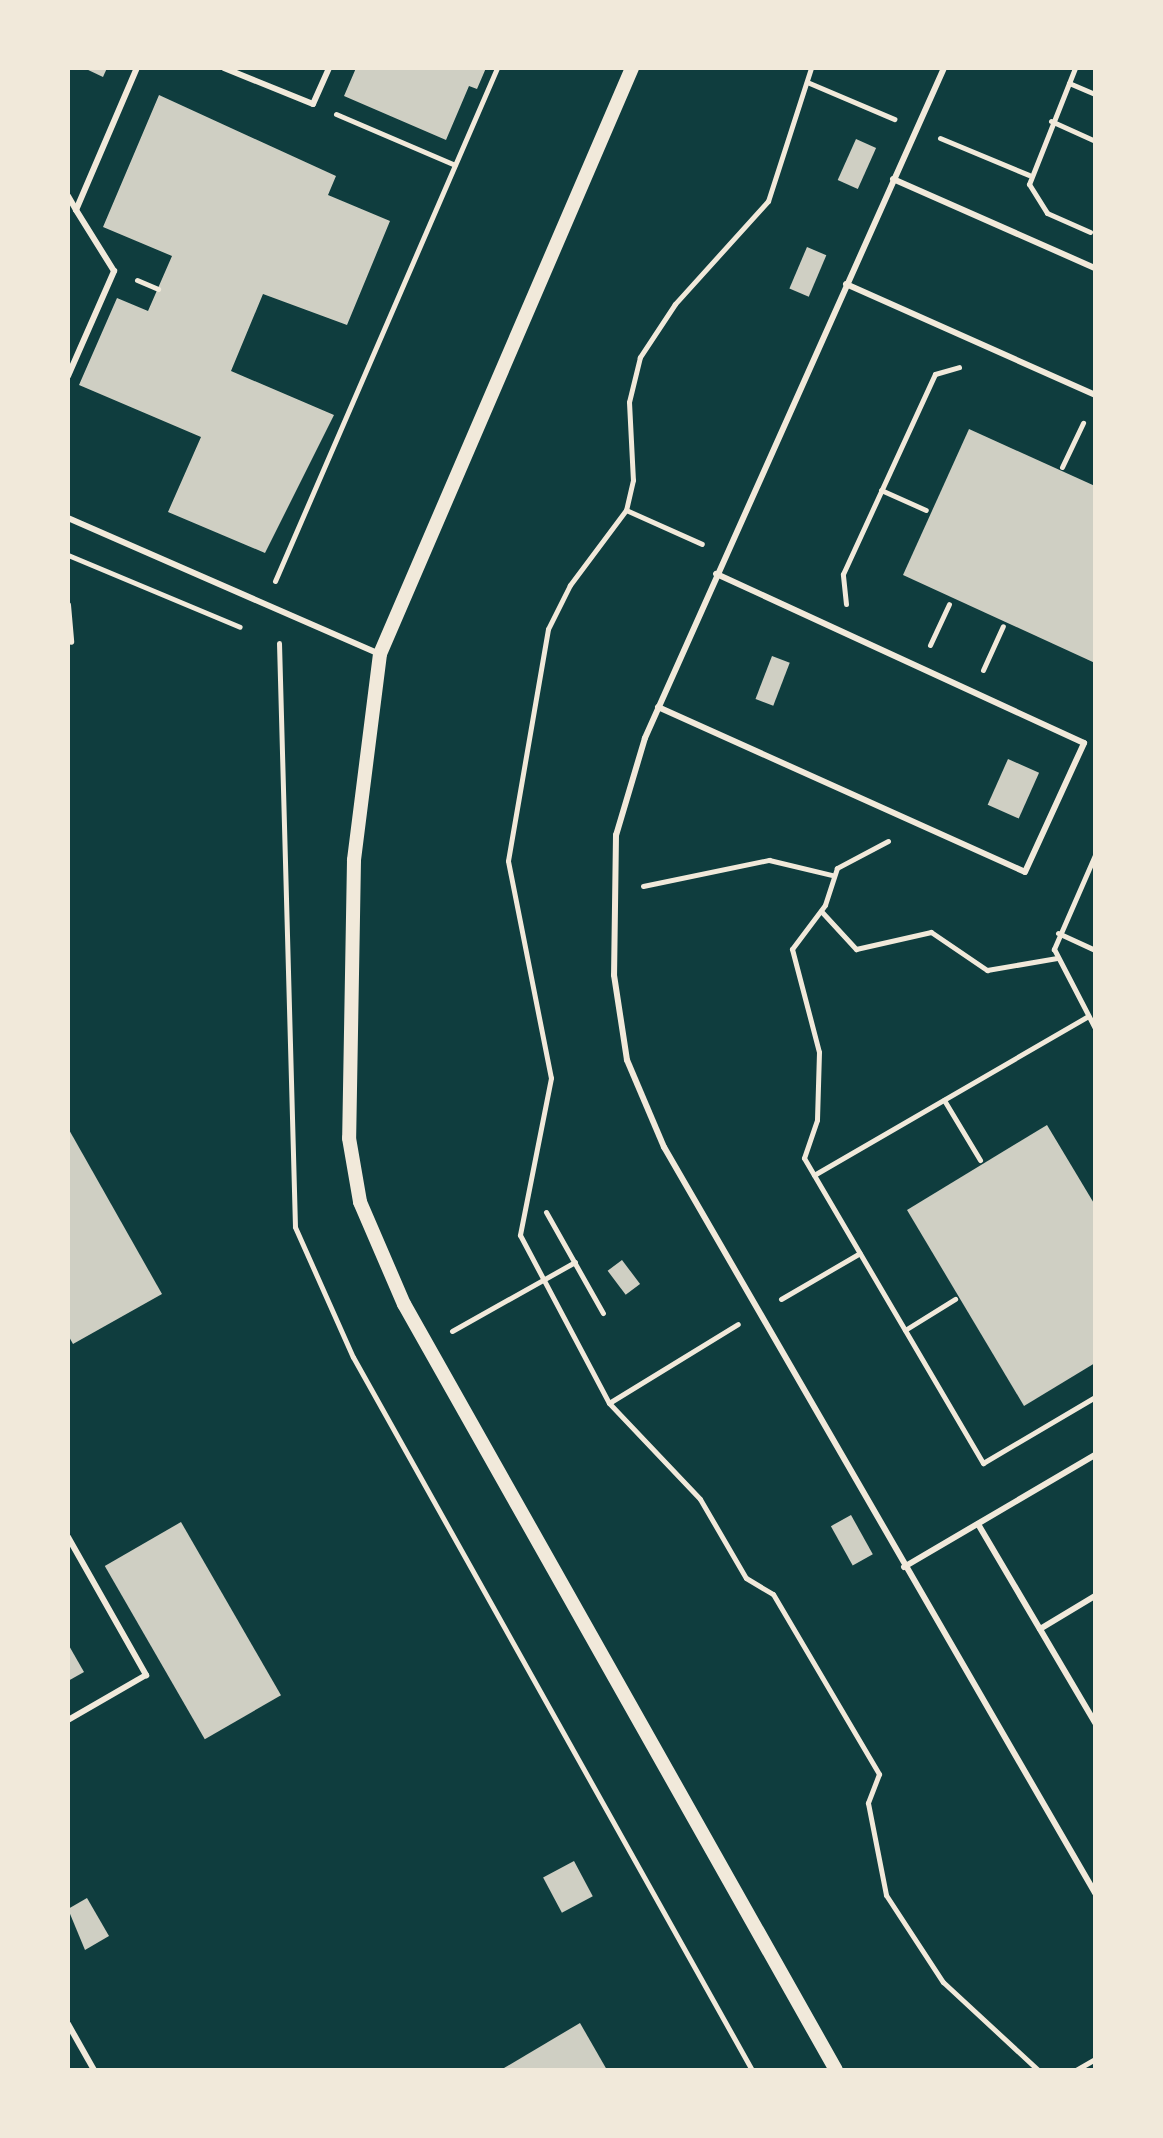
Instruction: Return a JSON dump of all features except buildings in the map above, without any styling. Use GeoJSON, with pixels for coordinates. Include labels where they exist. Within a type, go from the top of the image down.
{"type":"FeatureCollection","features":[{"type":"Feature","properties":{"kind":"street"},"geometry":{"type":"LineString","coordinates":[[632,68],[380,654],[354,860],[346,1104],[360,1202],[427,1346],[836,2070]]}},
{"type":"Feature","properties":{"kind":"lane"},"geometry":{"type":"LineString","coordinates":[[76,210],[137,68]]}},
{"type":"Feature","properties":{"kind":"lane"},"geometry":{"type":"LineString","coordinates":[[224,68],[313,104],[329,68]]}},
{"type":"Feature","properties":{"kind":"lane"},"geometry":{"type":"LineString","coordinates":[[944,68],[658,707],[616,835],[614,975],[627,1060],[664,1147],[1095,1893]]}},
{"type":"Feature","properties":{"kind":"lane"},"geometry":{"type":"LineString","coordinates":[[893,179],[1095,268]]}},
{"type":"Feature","properties":{"kind":"lane"},"geometry":{"type":"LineString","coordinates":[[68,196],[114,271],[68,376]]}},
{"type":"Feature","properties":{"kind":"lane"},"geometry":{"type":"LineString","coordinates":[[846,284],[1095,395]]}},
{"type":"Feature","properties":{"kind":"lane"},"geometry":{"type":"LineString","coordinates":[[68,518],[380,654]]}},
{"type":"Feature","properties":{"kind":"lane"},"geometry":{"type":"LineString","coordinates":[[658,707],[1025,872],[1084,743],[716,574]]}},
{"type":"Feature","properties":{"kind":"lane"},"geometry":{"type":"LineString","coordinates":[[68,605],[71,642]]}},
{"type":"Feature","properties":{"kind":"lane"},"geometry":{"type":"LineString","coordinates":[[904,1567],[1095,1455]]}},
{"type":"Feature","properties":{"kind":"lane"},"geometry":{"type":"LineString","coordinates":[[978,1524],[1095,1723]]}},
{"type":"Feature","properties":{"kind":"lane"},"geometry":{"type":"LineString","coordinates":[[68,1537],[146,1675],[68,1720]]}},
{"type":"Feature","properties":{"kind":"lane"},"geometry":{"type":"LineString","coordinates":[[1040,1629],[1095,1596]]}},
{"type":"Feature","properties":{"kind":"lane"},"geometry":{"type":"LineString","coordinates":[[68,2024],[94,2070]]}},
{"type":"Feature","properties":{"kind":"path"},"geometry":{"type":"LineString","coordinates":[[252,632],[497,68]]}},
{"type":"Feature","properties":{"kind":"path"},"geometry":{"type":"LineString","coordinates":[[811,68],[768,201],[675,304],[640,357],[629,402],[633,480],[626,510],[570,585],[548,629],[509,831],[509,890],[551,1078],[519,1221],[543,1279],[609,1403],[700,1499],[746,1578],[773,1594],[791,1619],[879,1774],[868,1803],[886,1895],[943,1982],[1038,2070]]}},
{"type":"Feature","properties":{"kind":"path"},"geometry":{"type":"LineString","coordinates":[[1075,68],[1029,174],[1032,194],[1047,213],[1095,234]]}},
{"type":"Feature","properties":{"kind":"path"},"geometry":{"type":"LineString","coordinates":[[1069,83],[1095,94]]}},
{"type":"Feature","properties":{"kind":"path"},"geometry":{"type":"LineString","coordinates":[[313,104],[455,165]]}},
{"type":"Feature","properties":{"kind":"path"},"geometry":{"type":"LineString","coordinates":[[1051,121],[1095,141]]}},
{"type":"Feature","properties":{"kind":"path"},"geometry":{"type":"LineString","coordinates":[[136,280],[158,289]]}},
{"type":"Feature","properties":{"kind":"path"},"geometry":{"type":"LineString","coordinates":[[852,612],[843,574],[935,374],[948,366],[974,373]]}},
{"type":"Feature","properties":{"kind":"path"},"geometry":{"type":"LineString","coordinates":[[1069,416],[1095,428]]}},
{"type":"Feature","properties":{"kind":"path"},"geometry":{"type":"LineString","coordinates":[[1062,467],[1083,423]]}},
{"type":"Feature","properties":{"kind":"path"},"geometry":{"type":"LineString","coordinates":[[881,490],[926,510]]}},
{"type":"Feature","properties":{"kind":"path"},"geometry":{"type":"LineString","coordinates":[[626,510],[725,554]]}},
{"type":"Feature","properties":{"kind":"path"},"geometry":{"type":"LineString","coordinates":[[68,555],[284,645],[295,1227],[353,1357],[752,2070]]}},
{"type":"Feature","properties":{"kind":"path"},"geometry":{"type":"LineString","coordinates":[[928,650],[949,604]]}},
{"type":"Feature","properties":{"kind":"path"},"geometry":{"type":"LineString","coordinates":[[981,674],[1003,626]]}},
{"type":"Feature","properties":{"kind":"path"},"geometry":{"type":"LineString","coordinates":[[914,644],[941,656]]}},
{"type":"Feature","properties":{"kind":"path"},"geometry":{"type":"LineString","coordinates":[[968,668],[995,681]]}},
{"type":"Feature","properties":{"kind":"path"},"geometry":{"type":"LineString","coordinates":[[919,824],[832,875],[821,911],[792,949],[819,1052],[817,1120],[804,1158],[983,1463],[1095,1397]]}},
{"type":"Feature","properties":{"kind":"path"},"geometry":{"type":"LineString","coordinates":[[1095,855],[1058,933],[1057,958],[1095,1028]]}},
{"type":"Feature","properties":{"kind":"path"},"geometry":{"type":"LineString","coordinates":[[614,892],[769,860],[832,875]]}},
{"type":"Feature","properties":{"kind":"path"},"geometry":{"type":"LineString","coordinates":[[821,911],[856,949],[931,932],[987,970],[1057,958]]}},
{"type":"Feature","properties":{"kind":"path"},"geometry":{"type":"LineString","coordinates":[[1058,933],[1095,950]]}},
{"type":"Feature","properties":{"kind":"path"},"geometry":{"type":"LineString","coordinates":[[814,1175],[1088,1016]]}},
{"type":"Feature","properties":{"kind":"path"},"geometry":{"type":"LineString","coordinates":[[944,1100],[980,1160]]}},
{"type":"Feature","properties":{"kind":"path"},"geometry":{"type":"LineString","coordinates":[[546,1212],[603,1313]]}},
{"type":"Feature","properties":{"kind":"path"},"geometry":{"type":"LineString","coordinates":[[427,1346],[575,1262]]}},
{"type":"Feature","properties":{"kind":"path"},"geometry":{"type":"LineString","coordinates":[[905,1330],[955,1299]]}},
{"type":"Feature","properties":{"kind":"path"},"geometry":{"type":"LineString","coordinates":[[609,1403],[711,1339]]}},
{"type":"Feature","properties":{"kind":"path"},"geometry":{"type":"LineString","coordinates":[[1076,2070],[1095,2059]]}}]}
